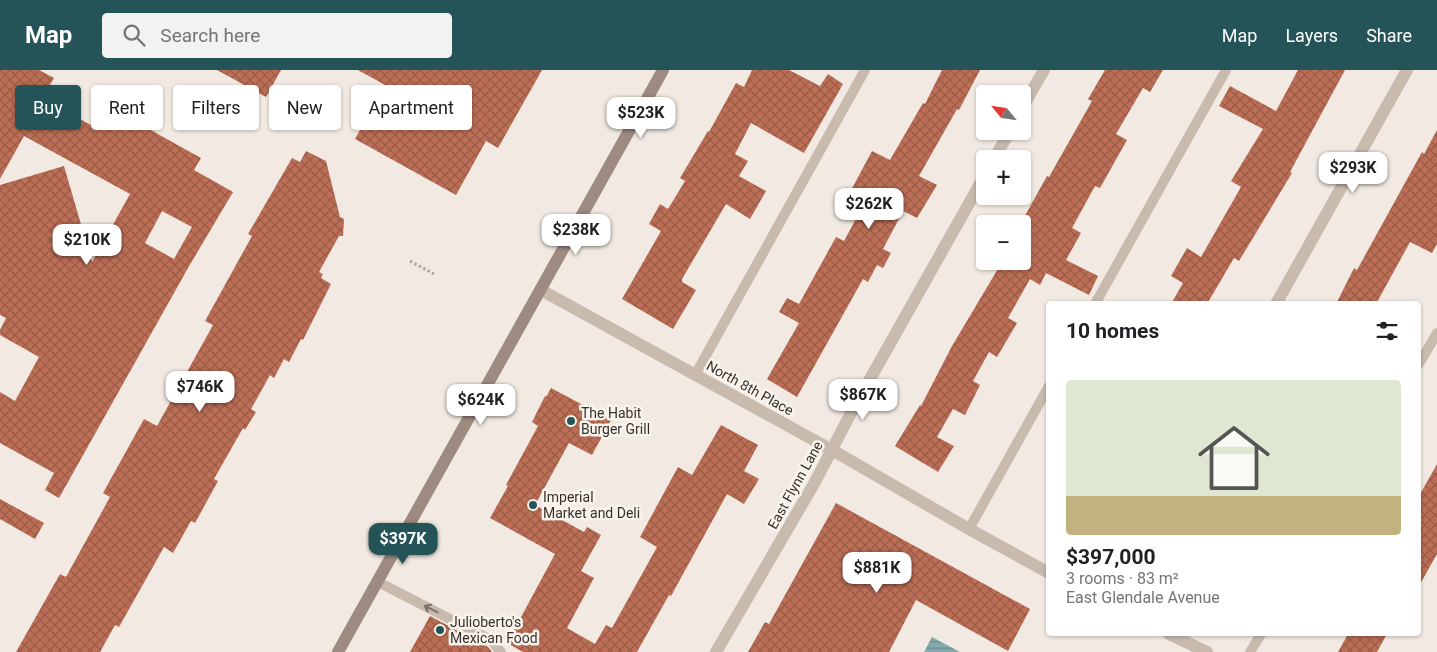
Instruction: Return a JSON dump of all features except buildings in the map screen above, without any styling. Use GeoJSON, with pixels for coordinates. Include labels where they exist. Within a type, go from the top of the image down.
{"type":"FeatureCollection","features":[{"type":"Feature","properties":{"kind":"main road"},"geometry":{"type":"LineString","coordinates":[[338,652],[664,70]]}},
{"type":"Feature","properties":{"kind":"street"},"geometry":{"type":"LineString","coordinates":[[1031,92],[1044,70]]}},
{"type":"Feature","properties":{"kind":"street"},"geometry":{"type":"LineString","coordinates":[[1278,301],[1407,70]]}},
{"type":"Feature","properties":{"kind":"street","name":"East Flynn Lane"},"geometry":{"type":"LineString","coordinates":[[716,652],[815,482],[976,191]]}},
{"type":"Feature","properties":{"kind":"street","name":"North 8th Place"},"geometry":{"type":"LineString","coordinates":[[541,290],[832,450],[1046,571]]}},
{"type":"Feature","properties":{"kind":"street"},"geometry":{"type":"LineString","coordinates":[[1172,636],[1207,652]]}},
{"type":"Feature","properties":{"kind":"lane"},"geometry":{"type":"LineString","coordinates":[[695,375],[865,70]]}},
{"type":"Feature","properties":{"kind":"lane"},"geometry":{"type":"LineString","coordinates":[[1097,301],[1226,70]]}},
{"type":"Feature","properties":{"kind":"lane"},"geometry":{"type":"LineString","coordinates":[[1421,361],[1437,333]]}},
{"type":"Feature","properties":{"kind":"lane"},"geometry":{"type":"LineString","coordinates":[[969,529],[1046,391]]}},
{"type":"Feature","properties":{"kind":"lane"},"geometry":{"type":"LineString","coordinates":[[378,582],[491,640],[501,652]]}},
{"type":"Feature","properties":{"kind":"lane"},"geometry":{"type":"LineString","coordinates":[[1250,652],[1259,636]]}},
{"type":"Feature","properties":{"kind":"path"},"geometry":{"type":"LineString","coordinates":[[410,261],[434,274]]}},
{"type":"Feature","properties":{"kind":"water"},"geometry":{"type":"Polygon","coordinates":[[[932,637],[960,652],[924,652],[932,637]]]}},
{"type":"Feature","properties":{"kind":"place","name":"The Habit Burger Grill"},"geometry":{"type":"Point","coordinates":[571,421]}},
{"type":"Feature","properties":{"kind":"place","name":"Imperial Market and Deli"},"geometry":{"type":"Point","coordinates":[533,505]}},
{"type":"Feature","properties":{"kind":"place","name":"Julioberto's Mexican Food"},"geometry":{"type":"Point","coordinates":[440,630]}}]}
